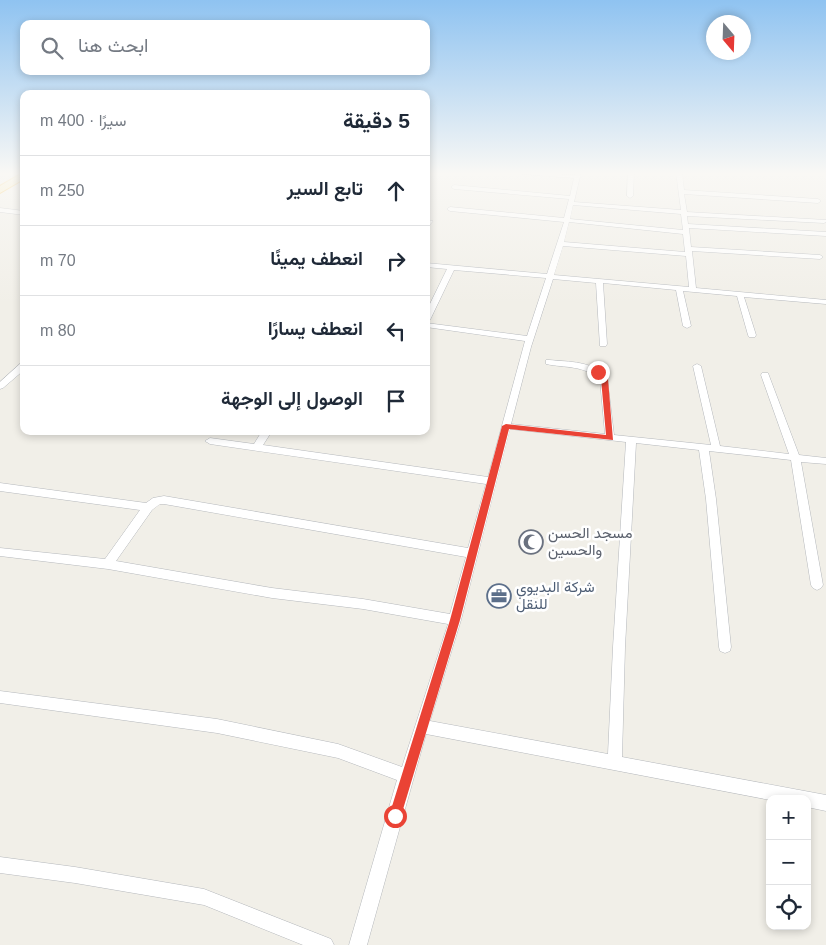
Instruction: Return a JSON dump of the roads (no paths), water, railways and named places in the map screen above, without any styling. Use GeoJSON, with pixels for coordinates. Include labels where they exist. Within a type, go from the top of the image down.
{"type":"FeatureCollection","features":[{"type":"Feature","properties":{"kind":"street"},"geometry":{"type":"LineString","coordinates":[[514,216],[567,222],[685,229],[826,234]]}},
{"type":"Feature","properties":{"kind":"street"},"geometry":{"type":"LineString","coordinates":[[358,945],[406,776],[455,620],[530,339],[540,304],[551,277],[568,216]]}},
{"type":"Feature","properties":{"kind":"street"},"geometry":{"type":"LineString","coordinates":[[683,216],[693,290]]}},
{"type":"Feature","properties":{"kind":"street"},"geometry":{"type":"LineString","coordinates":[[738,216],[824,221]]}},
{"type":"Feature","properties":{"kind":"street"},"geometry":{"type":"LineString","coordinates":[[560,244],[820,257]]}},
{"type":"Feature","properties":{"kind":"street"},"geometry":{"type":"LineString","coordinates":[[430,265],[826,302]]}},
{"type":"Feature","properties":{"kind":"street"},"geometry":{"type":"LineString","coordinates":[[430,312],[452,268]]}},
{"type":"Feature","properties":{"kind":"street"},"geometry":{"type":"LineString","coordinates":[[599,281],[603,344]]}},
{"type":"Feature","properties":{"kind":"street"},"geometry":{"type":"LineString","coordinates":[[679,288],[687,326]]}},
{"type":"Feature","properties":{"kind":"street"},"geometry":{"type":"LineString","coordinates":[[740,294],[752,335]]}},
{"type":"Feature","properties":{"kind":"street"},"geometry":{"type":"LineString","coordinates":[[430,326],[530,339]]}},
{"type":"Feature","properties":{"kind":"street"},"geometry":{"type":"LineString","coordinates":[[549,362],[590,368],[598,372],[604,379],[610,438]]}},
{"type":"Feature","properties":{"kind":"street"},"geometry":{"type":"LineString","coordinates":[[697,366],[716,448]]}},
{"type":"Feature","properties":{"kind":"street"},"geometry":{"type":"LineString","coordinates":[[0,386],[20,368]]}},
{"type":"Feature","properties":{"kind":"street"},"geometry":{"type":"LineString","coordinates":[[765,375],[795,457],[817,585]]}},
{"type":"Feature","properties":{"kind":"street"},"geometry":{"type":"LineString","coordinates":[[506,426],[826,461]]}},
{"type":"Feature","properties":{"kind":"street"},"geometry":{"type":"LineString","coordinates":[[256,448],[264,435]]}},
{"type":"Feature","properties":{"kind":"street"},"geometry":{"type":"LineString","coordinates":[[615,762],[619,647],[631,440]]}},
{"type":"Feature","properties":{"kind":"street"},"geometry":{"type":"LineString","coordinates":[[210,441],[491,481]]}},
{"type":"Feature","properties":{"kind":"street"},"geometry":{"type":"LineString","coordinates":[[703,447],[725,646]]}},
{"type":"Feature","properties":{"kind":"street"},"geometry":{"type":"LineString","coordinates":[[0,487],[148,507]]}},
{"type":"Feature","properties":{"kind":"street"},"geometry":{"type":"LineString","coordinates":[[108,564],[148,507],[157,501],[164,500],[472,552]]}},
{"type":"Feature","properties":{"kind":"street"},"geometry":{"type":"LineString","coordinates":[[0,552],[108,564],[272,594],[363,604],[455,620]]}},
{"type":"Feature","properties":{"kind":"street"},"geometry":{"type":"LineString","coordinates":[[0,697],[217,726],[338,751],[406,776]]}},
{"type":"Feature","properties":{"kind":"street"},"geometry":{"type":"LineString","coordinates":[[422,726],[785,795]]}},
{"type":"Feature","properties":{"kind":"street"},"geometry":{"type":"LineString","coordinates":[[811,800],[826,803]]}},
{"type":"Feature","properties":{"kind":"street"},"geometry":{"type":"LineString","coordinates":[[0,865],[75,875],[204,897],[325,945]]}},
{"type":"Feature","properties":{"kind":"place","name":"مسجد الحسن والحسين"},"geometry":{"type":"Point","coordinates":[531,542]}},
{"type":"Feature","properties":{"kind":"place","name":"شركة البديوي للنقل"},"geometry":{"type":"Point","coordinates":[499,596]}}]}
